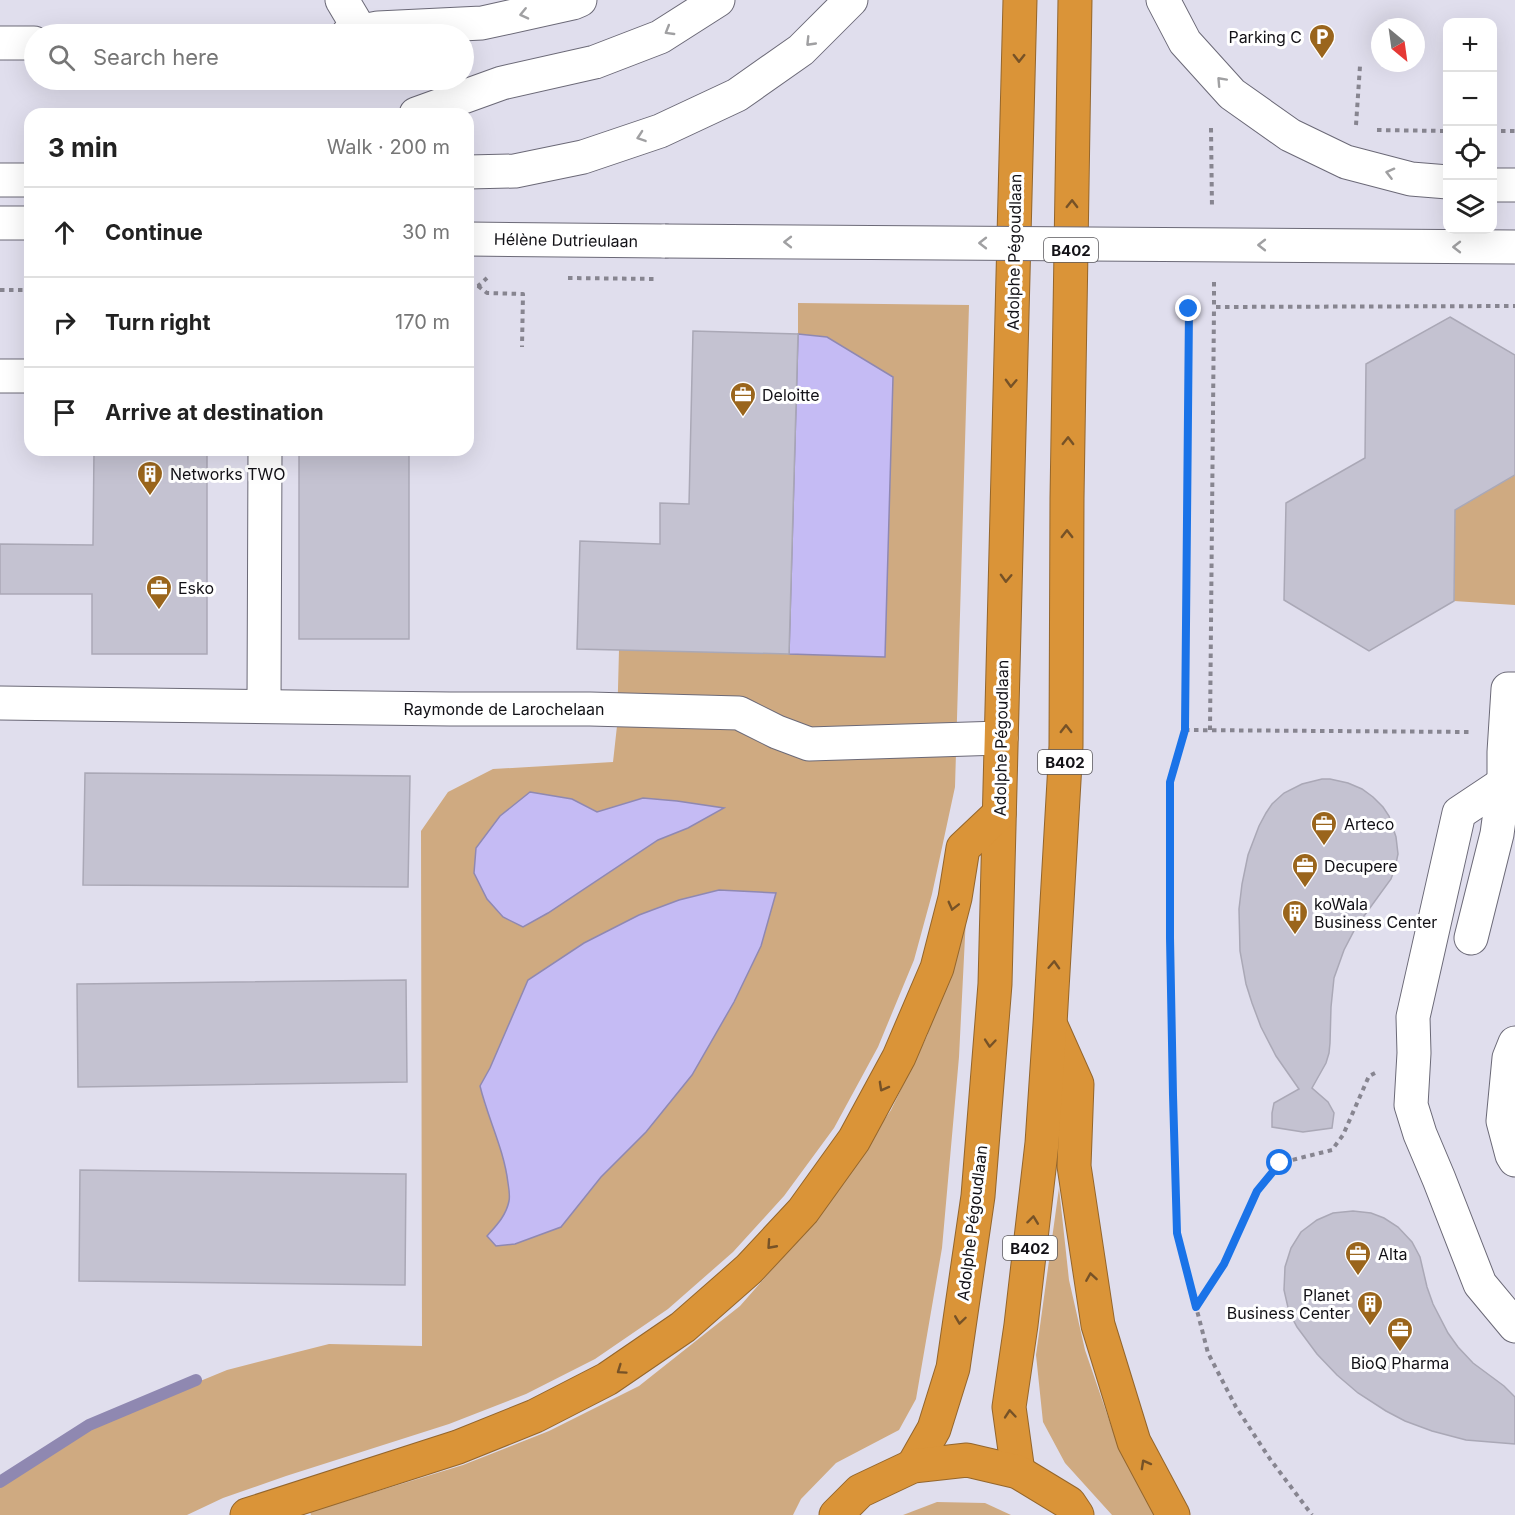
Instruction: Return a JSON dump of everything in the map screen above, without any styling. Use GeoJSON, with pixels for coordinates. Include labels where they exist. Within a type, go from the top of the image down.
{"type":"FeatureCollection","features":[{"type":"Feature","properties":{"kind":"highway","name":"Adolphe Pégoudlaan"},"geometry":{"type":"LineString","coordinates":[[913,1466],[934,1429],[953,1368],[978,1196],[994,984],[1020,0]]}},
{"type":"Feature","properties":{"kind":"highway","name":"B402"},"geometry":{"type":"LineString","coordinates":[[1018,1472],[1009,1407],[1040,1155],[1066,746],[1067,499],[1075,0]]}},
{"type":"Feature","properties":{"kind":"highway"},"geometry":{"type":"LineString","coordinates":[[247,1515],[458,1447],[535,1416],[617,1373],[682,1327],[749,1269],[803,1211],[854,1140],[899,1057],[937,968],[955,898],[963,848],[999,814]]}},
{"type":"Feature","properties":{"kind":"highway"},"geometry":{"type":"LineString","coordinates":[[1050,1024],[1077,1084],[1074,1166],[1098,1324],[1134,1442],[1173,1515]]}},
{"type":"Feature","properties":{"kind":"highway"},"geometry":{"type":"LineString","coordinates":[[836,1515],[860,1491],[913,1466],[967,1460],[1018,1472],[1069,1503],[1077,1515]]}},
{"type":"Feature","properties":{"kind":"street"},"geometry":{"type":"LineString","coordinates":[[342,0],[351,24]]}},
{"type":"Feature","properties":{"kind":"street"},"geometry":{"type":"LineString","coordinates":[[461,24],[482,23],[580,0]]}},
{"type":"Feature","properties":{"kind":"street"},"geometry":{"type":"LineString","coordinates":[[432,108],[502,82],[595,62],[660,37],[718,0]]}},
{"type":"Feature","properties":{"kind":"street"},"geometry":{"type":"LineString","coordinates":[[474,172],[514,171],[583,157],[660,131],[737,95],[801,50],[850,0]]}},
{"type":"Feature","properties":{"kind":"street"},"geometry":{"type":"LineString","coordinates":[[1163,0],[1185,42],[1233,94],[1290,135],[1346,162],[1411,179],[1443,182]]}},
{"type":"Feature","properties":{"kind":"street"},"geometry":{"type":"LineString","coordinates":[[0,43],[24,43]]}},
{"type":"Feature","properties":{"kind":"street"},"geometry":{"type":"LineString","coordinates":[[0,180],[24,180]]}},
{"type":"Feature","properties":{"kind":"street"},"geometry":{"type":"LineString","coordinates":[[1497,185],[1515,185]]}},
{"type":"Feature","properties":{"kind":"street"},"geometry":{"type":"LineString","coordinates":[[0,223],[24,223]]}},
{"type":"Feature","properties":{"kind":"street","name":"Hélène Dutrieulaan"},"geometry":{"type":"LineString","coordinates":[[474,239],[1515,247]]}},
{"type":"Feature","properties":{"kind":"street"},"geometry":{"type":"LineString","coordinates":[[0,376],[24,376]]}},
{"type":"Feature","properties":{"kind":"street"},"geometry":{"type":"LineString","coordinates":[[264,706],[265,456]]}},
{"type":"Feature","properties":{"kind":"street"},"geometry":{"type":"LineString","coordinates":[[1471,938],[1510,789],[1505,732],[1511,689]]}},
{"type":"Feature","properties":{"kind":"street","name":"Raymonde de Larochelaan"},"geometry":{"type":"LineString","coordinates":[[0,703],[450,709],[590,708],[739,713],[777,732],[809,744],[1001,738]]}},
{"type":"Feature","properties":{"kind":"street"},"geometry":{"type":"LineString","coordinates":[[1510,789],[1459,813],[1413,1017],[1414,1053],[1411,1105],[1420,1134],[1480,1284],[1515,1326]]}},
{"type":"Feature","properties":{"kind":"street"},"geometry":{"type":"LineString","coordinates":[[1515,1043],[1509,1058],[1503,1121],[1515,1160]]}},
{"type":"Feature","properties":{"kind":"path"},"geometry":{"type":"LineString","coordinates":[[1356,129],[1360,66]]}},
{"type":"Feature","properties":{"kind":"path"},"geometry":{"type":"LineString","coordinates":[[1211,128],[1212,218]]}},
{"type":"Feature","properties":{"kind":"path"},"geometry":{"type":"LineString","coordinates":[[1367,130],[1443,130]]}},
{"type":"Feature","properties":{"kind":"path"},"geometry":{"type":"LineString","coordinates":[[1497,131],[1515,131]]}},
{"type":"Feature","properties":{"kind":"path"},"geometry":{"type":"LineString","coordinates":[[1210,730],[1214,274]]}},
{"type":"Feature","properties":{"kind":"path"},"geometry":{"type":"LineString","coordinates":[[478,286],[487,278]]}},
{"type":"Feature","properties":{"kind":"path"},"geometry":{"type":"LineString","coordinates":[[474,286],[478,286],[487,293],[523,294],[522,347]]}},
{"type":"Feature","properties":{"kind":"path"},"geometry":{"type":"LineString","coordinates":[[0,290],[24,290]]}},
{"type":"Feature","properties":{"kind":"path"},"geometry":{"type":"LineString","coordinates":[[1214,307],[1515,306]]}},
{"type":"Feature","properties":{"kind":"path"},"geometry":{"type":"LineString","coordinates":[[1189,309],[1185,730],[1170,782],[1172,1073],[1177,1233],[1208,1353],[1236,1407],[1270,1459],[1312,1515]]}},
{"type":"Feature","properties":{"kind":"path"},"geometry":{"type":"LineString","coordinates":[[1185,730],[1505,732]]}},
{"type":"Feature","properties":{"kind":"path"},"geometry":{"type":"LineString","coordinates":[[1196,1307],[1224,1264],[1257,1191],[1280,1163],[1332,1150],[1343,1136],[1369,1076],[1414,1053]]}},
{"type":"Feature","properties":{"kind":"shaded area"},"geometry":{"type":"Polygon","coordinates":[[[798,303],[969,305],[955,787],[932,894],[914,960],[878,1047],[834,1128],[784,1196],[733,1252],[668,1309],[595,1359],[526,1394],[449,1424],[223,1498],[187,1515],[0,1515],[0,1484],[91,1426],[227,1370],[329,1344],[422,1346],[421,831],[448,792],[493,769],[613,762],[617,726],[619,650],[885,656],[827,337],[798,334],[798,303]],[[643,798],[597,812],[572,799],[571,898],[658,840],[688,828],[723,808],[643,798]],[[719,890],[679,900],[639,915],[515,1013],[480,1086],[507,1173],[510,1200],[503,1218],[487,1236],[561,1227],[601,1177],[646,1132],[692,1075],[734,1002],[761,946],[733,892],[719,890]]]}},
{"type":"Feature","properties":{"kind":"shaded area"},"geometry":{"type":"Polygon","coordinates":[[[798,334],[827,337],[893,377],[885,657],[789,654],[798,334]]]}},
{"type":"Feature","properties":{"kind":"shaded area"},"geometry":{"type":"Polygon","coordinates":[[[1515,475],[1515,605],[1454,601],[1455,510],[1515,475]]]}},
{"type":"Feature","properties":{"kind":"shaded area"},"geometry":{"type":"Polygon","coordinates":[[[530,792],[572,799],[597,812],[643,798],[724,808],[688,828],[658,840],[523,927],[503,917],[487,899],[474,873],[476,848],[500,816],[530,792]]]}},
{"type":"Feature","properties":{"kind":"shaded area"},"geometry":{"type":"Polygon","coordinates":[[[719,890],[776,893],[761,946],[734,1002],[692,1075],[646,1132],[601,1177],[561,1227],[515,1244],[496,1246],[487,1236],[506,1211],[509,1190],[503,1158],[480,1086],[528,980],[584,943],[639,915],[679,900],[719,890]]]}},
{"type":"Feature","properties":{"kind":"shaded area"},"geometry":{"type":"Polygon","coordinates":[[[966,917],[959,1057],[942,1248],[916,1399],[899,1430],[836,1463],[801,1499],[793,1515],[311,1515],[310,1512],[463,1465],[549,1431],[639,1386],[740,1306],[819,1216],[891,1110],[927,1036],[966,917]]]}},
{"type":"Feature","properties":{"kind":"shaded area"},"geometry":{"type":"Polygon","coordinates":[[[1059,1188],[1069,1280],[1085,1350],[1118,1446],[1155,1515],[1112,1515],[1065,1463],[1043,1422],[1036,1355],[1059,1188]]]}},
{"type":"Feature","properties":{"kind":"shaded area"},"geometry":{"type":"Polygon","coordinates":[[[937,1502],[985,1503],[1011,1515],[903,1515],[937,1502]]]}},
{"type":"Feature","properties":{"kind":"building"},"geometry":{"type":"Polygon","coordinates":[[[1450,317],[1515,355],[1515,475],[1455,510],[1454,601],[1369,651],[1284,600],[1286,503],[1365,458],[1366,364],[1450,317]]]}},
{"type":"Feature","properties":{"kind":"building","name":"Deloitte"},"geometry":{"type":"Polygon","coordinates":[[[693,331],[798,334],[789,654],[577,649],[580,541],[660,544],[660,503],[689,504],[693,331]]]}},
{"type":"Feature","properties":{"kind":"building","name":"Networks TWO"},"geometry":{"type":"Polygon","coordinates":[[[94,456],[207,456],[207,654],[92,654],[92,594],[0,594],[0,544],[93,545],[94,456]]]}},
{"type":"Feature","properties":{"kind":"building"},"geometry":{"type":"Polygon","coordinates":[[[299,456],[409,456],[409,639],[299,639],[299,456]]]}},
{"type":"Feature","properties":{"kind":"building"},"geometry":{"type":"Polygon","coordinates":[[[85,773],[410,776],[408,887],[83,885],[85,773]]]}},
{"type":"Feature","properties":{"kind":"building","name":"koWala Business Center"},"geometry":{"type":"Polygon","coordinates":[[[1322,779],[1348,783],[1373,797],[1389,816],[1396,837],[1398,854],[1391,879],[1356,927],[1344,950],[1334,978],[1329,1053],[1312,1088],[1328,1102],[1334,1113],[1332,1128],[1303,1132],[1272,1127],[1274,1103],[1299,1089],[1276,1056],[1252,1003],[1240,951],[1239,909],[1248,855],[1266,813],[1284,793],[1302,784],[1322,779]]]}},
{"type":"Feature","properties":{"kind":"building"},"geometry":{"type":"Polygon","coordinates":[[[406,980],[407,1082],[78,1087],[77,984],[406,980]]]}},
{"type":"Feature","properties":{"kind":"building"},"geometry":{"type":"Polygon","coordinates":[[[80,1170],[406,1174],[405,1285],[79,1281],[80,1170]]]}},
{"type":"Feature","properties":{"kind":"building","name":"Planet Business Center"},"geometry":{"type":"Polygon","coordinates":[[[1353,1211],[1371,1213],[1384,1218],[1398,1227],[1412,1242],[1420,1257],[1433,1304],[1448,1333],[1473,1363],[1515,1397],[1515,1444],[1466,1440],[1432,1431],[1386,1411],[1358,1393],[1337,1375],[1317,1354],[1297,1327],[1289,1312],[1284,1290],[1285,1267],[1291,1248],[1301,1232],[1317,1220],[1333,1213],[1353,1211]]]}},
{"type":"Feature","properties":{"kind":"waterway"},"geometry":{"type":"LineString","coordinates":[[0,1482],[89,1425],[196,1380]]}},
{"type":"Feature","properties":{"kind":"place","name":"Parking C"},"geometry":{"type":"Point","coordinates":[1322,60]}},
{"type":"Feature","properties":{"kind":"place","name":"Deloitte"},"geometry":{"type":"Point","coordinates":[743,418]}},
{"type":"Feature","properties":{"kind":"place","name":"Networks TWO"},"geometry":{"type":"Point","coordinates":[150,497]}},
{"type":"Feature","properties":{"kind":"place","name":"Esko"},"geometry":{"type":"Point","coordinates":[159,611]}},
{"type":"Feature","properties":{"kind":"place","name":"Arteco"},"geometry":{"type":"Point","coordinates":[1324,847]}},
{"type":"Feature","properties":{"kind":"place","name":"Decupere"},"geometry":{"type":"Point","coordinates":[1305,889]}},
{"type":"Feature","properties":{"kind":"place","name":"koWala Business Center"},"geometry":{"type":"Point","coordinates":[1295,936]}},
{"type":"Feature","properties":{"kind":"place","name":"Alta"},"geometry":{"type":"Point","coordinates":[1358,1277]}},
{"type":"Feature","properties":{"kind":"place","name":"Planet Business Center"},"geometry":{"type":"Point","coordinates":[1370,1327]}},
{"type":"Feature","properties":{"kind":"place","name":"BioQ Pharma"},"geometry":{"type":"Point","coordinates":[1400,1353]}},
{"type":"Feature","properties":{"kind":"route"},"geometry":{"type":"LineString","coordinates":[[1189,309],[1185,730],[1170,782],[1170,938],[1177,1233],[1196,1307],[1224,1264],[1257,1191],[1280,1163]]}}]}
